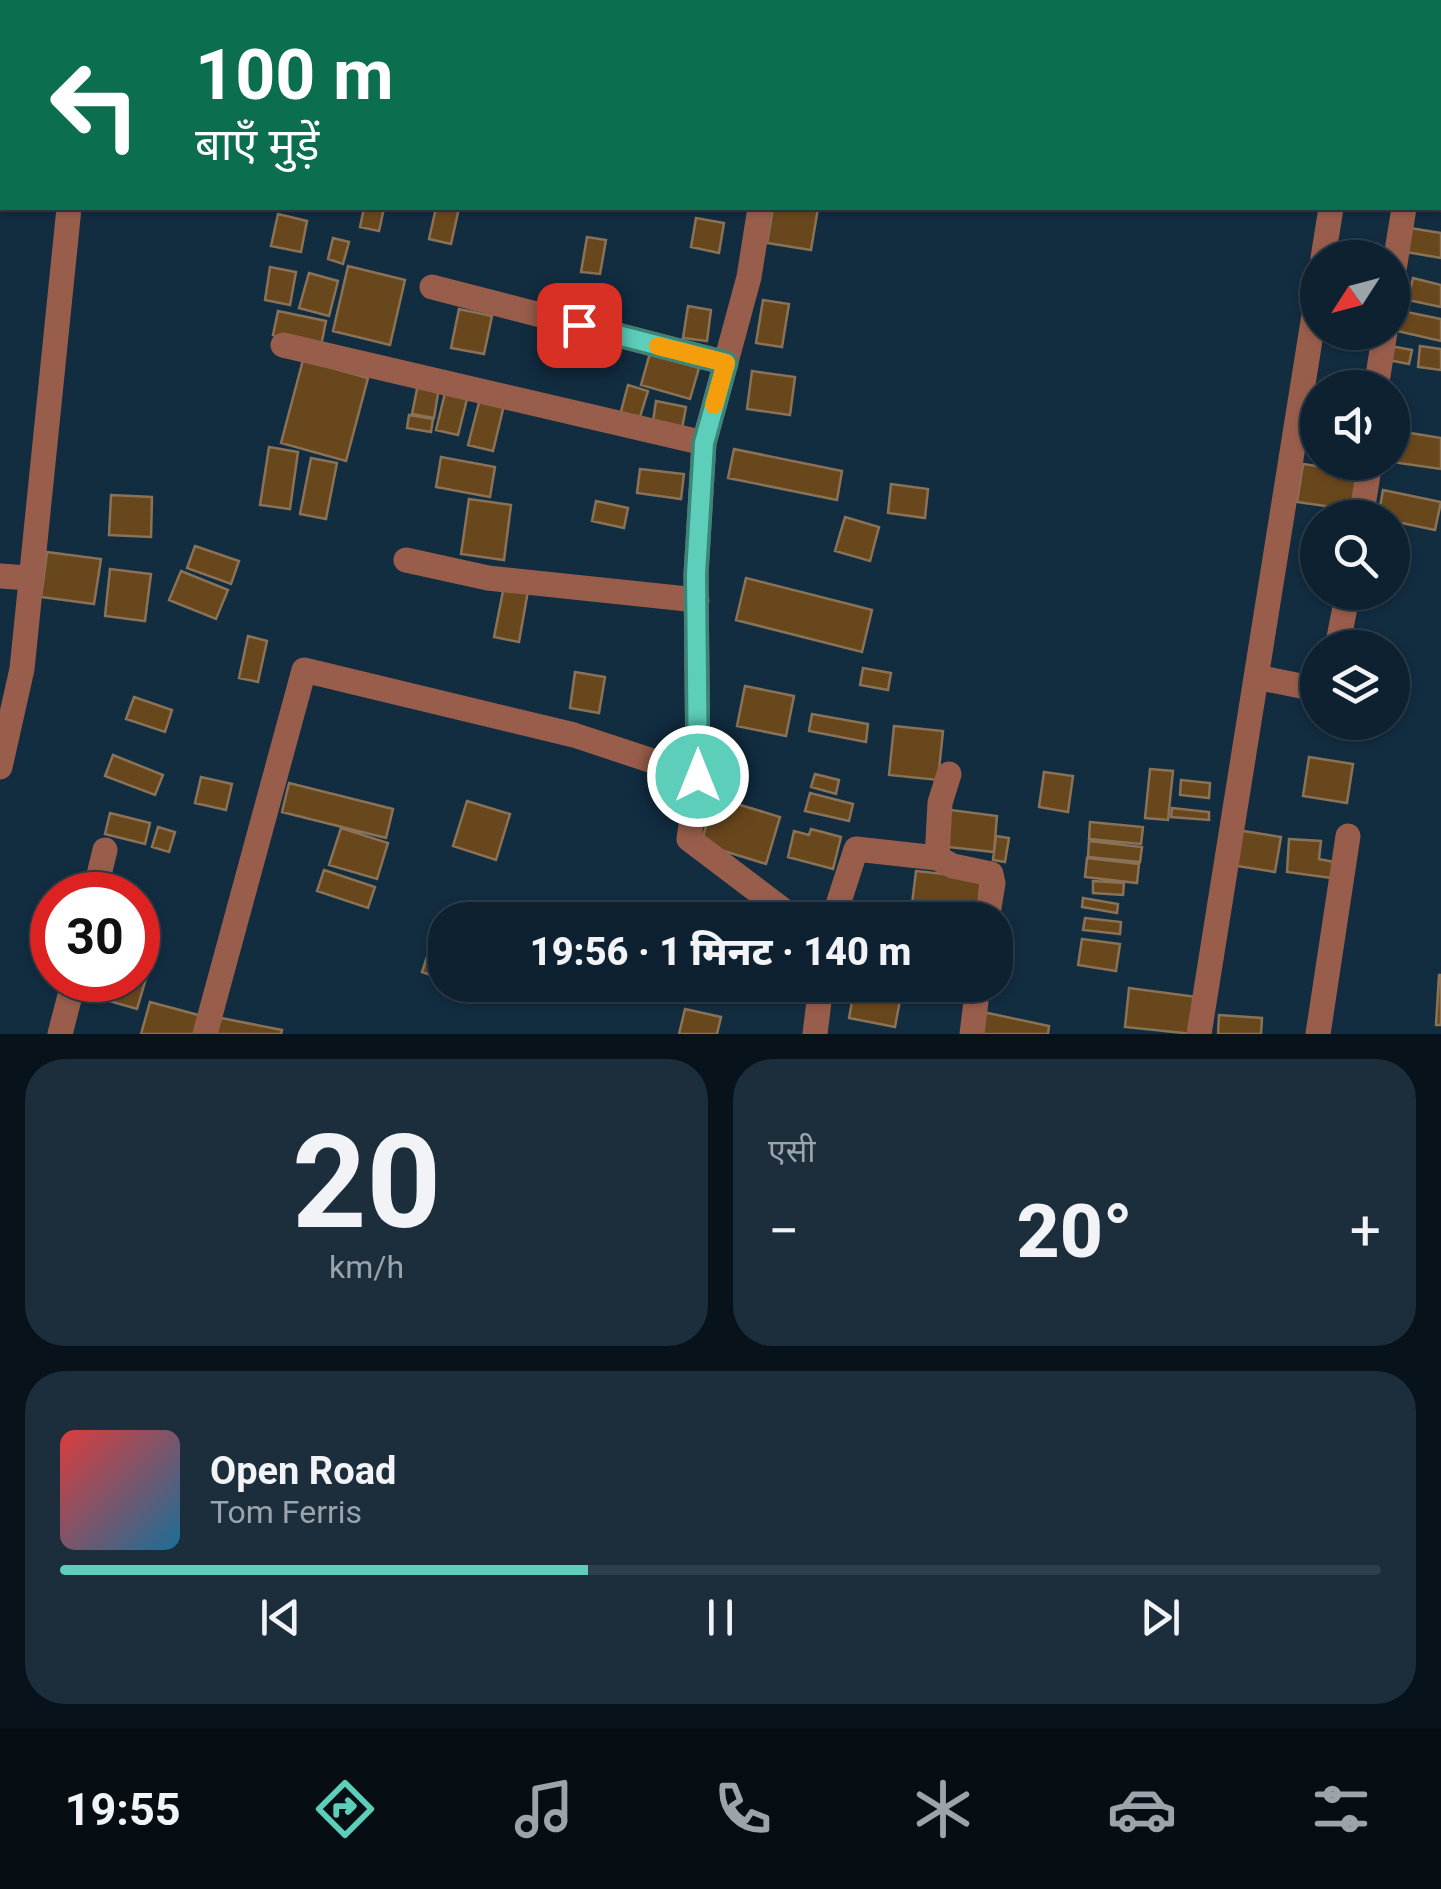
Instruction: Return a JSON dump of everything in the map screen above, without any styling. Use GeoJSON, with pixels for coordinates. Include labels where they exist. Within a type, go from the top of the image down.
{"type":"FeatureCollection","features":[{"type":"Feature","properties":{"kind":"street"},"geometry":{"type":"LineString","coordinates":[[0,767],[22,669],[69,210]]}},
{"type":"Feature","properties":{"kind":"street"},"geometry":{"type":"LineString","coordinates":[[760,210],[748,278],[704,443],[697,600],[698,776],[689,838],[773,902]]}},
{"type":"Feature","properties":{"kind":"street"},"geometry":{"type":"LineString","coordinates":[[1326,240],[1331,210]]}},
{"type":"Feature","properties":{"kind":"street"},"geometry":{"type":"LineString","coordinates":[[1399,240],[1404,210]]}},
{"type":"Feature","properties":{"kind":"street"},"geometry":{"type":"LineString","coordinates":[[432,286],[726,363]]}},
{"type":"Feature","properties":{"kind":"street"},"geometry":{"type":"LineString","coordinates":[[283,345],[704,443]]}},
{"type":"Feature","properties":{"kind":"street"},"geometry":{"type":"LineString","coordinates":[[1199,1034],[1308,350]]}},
{"type":"Feature","properties":{"kind":"street"},"geometry":{"type":"LineString","coordinates":[[406,560],[488,578],[697,600]]}},
{"type":"Feature","properties":{"kind":"street"},"geometry":{"type":"LineString","coordinates":[[0,576],[30,578]]}},
{"type":"Feature","properties":{"kind":"street"},"geometry":{"type":"LineString","coordinates":[[205,1034],[304,670],[574,736],[698,776]]}},
{"type":"Feature","properties":{"kind":"street"},"geometry":{"type":"LineString","coordinates":[[1256,677],[1300,686]]}},
{"type":"Feature","properties":{"kind":"street"},"geometry":{"type":"LineString","coordinates":[[936,858],[940,803],[949,774]]}},
{"type":"Feature","properties":{"kind":"street"},"geometry":{"type":"LineString","coordinates":[[1318,1034],[1348,836]]}},
{"type":"Feature","properties":{"kind":"street"},"geometry":{"type":"LineString","coordinates":[[839,902],[856,849],[936,858],[991,874],[990,902]]}},
{"type":"Feature","properties":{"kind":"street"},"geometry":{"type":"LineString","coordinates":[[100,872],[105,850]]}},
{"type":"Feature","properties":{"kind":"street"},"geometry":{"type":"LineString","coordinates":[[60,1034],[68,1002]]}},
{"type":"Feature","properties":{"kind":"street"},"geometry":{"type":"LineString","coordinates":[[816,1034],[820,1002]]}},
{"type":"Feature","properties":{"kind":"street"},"geometry":{"type":"LineString","coordinates":[[972,1034],[976,1002]]}},
{"type":"Feature","properties":{"kind":"building"},"geometry":{"type":"Polygon","coordinates":[[[364,210],[384,210],[379,231],[360,227],[364,210]]]}},
{"type":"Feature","properties":{"kind":"building"},"geometry":{"type":"Polygon","coordinates":[[[436,210],[459,210],[451,244],[429,239],[436,210]]]}},
{"type":"Feature","properties":{"kind":"building"},"geometry":{"type":"Polygon","coordinates":[[[773,210],[818,210],[811,250],[767,243],[773,210]]]}},
{"type":"Feature","properties":{"kind":"building"},"geometry":{"type":"Polygon","coordinates":[[[278,214],[307,221],[301,252],[271,246],[278,214]]]}},
{"type":"Feature","properties":{"kind":"building"},"geometry":{"type":"Polygon","coordinates":[[[696,218],[724,223],[719,253],[691,247],[696,218]]]}},
{"type":"Feature","properties":{"kind":"building"},"geometry":{"type":"Polygon","coordinates":[[[1410,228],[1441,233],[1441,258],[1410,253],[1410,228]]]}},
{"type":"Feature","properties":{"kind":"building"},"geometry":{"type":"Polygon","coordinates":[[[587,237],[606,240],[600,274],[581,272],[587,237]]]}},
{"type":"Feature","properties":{"kind":"building"},"geometry":{"type":"Polygon","coordinates":[[[333,238],[349,242],[343,264],[328,259],[333,238]]]}},
{"type":"Feature","properties":{"kind":"building"},"geometry":{"type":"Polygon","coordinates":[[[348,266],[405,280],[390,345],[333,331],[348,266]]]}},
{"type":"Feature","properties":{"kind":"building"},"geometry":{"type":"Polygon","coordinates":[[[270,267],[296,272],[290,305],[265,300],[270,267]]]}},
{"type":"Feature","properties":{"kind":"building"},"geometry":{"type":"Polygon","coordinates":[[[309,273],[338,281],[329,316],[299,308],[309,273]]]}},
{"type":"Feature","properties":{"kind":"building"},"geometry":{"type":"Polygon","coordinates":[[[1413,278],[1441,285],[1441,307],[1410,300],[1413,278]]]}},
{"type":"Feature","properties":{"kind":"building"},"geometry":{"type":"Polygon","coordinates":[[[763,300],[789,304],[782,347],[756,343],[763,300]]]}},
{"type":"Feature","properties":{"kind":"building"},"geometry":{"type":"Polygon","coordinates":[[[688,306],[711,310],[707,341],[683,338],[688,306]]]}},
{"type":"Feature","properties":{"kind":"building"},"geometry":{"type":"Polygon","coordinates":[[[459,309],[492,316],[484,354],[451,348],[459,309]]]}},
{"type":"Feature","properties":{"kind":"building"},"geometry":{"type":"Polygon","coordinates":[[[278,311],[326,321],[321,346],[273,335],[278,311]]]}},
{"type":"Feature","properties":{"kind":"building"},"geometry":{"type":"Polygon","coordinates":[[[1410,313],[1441,319],[1441,341],[1410,334],[1410,313]]]}},
{"type":"Feature","properties":{"kind":"building"},"geometry":{"type":"Polygon","coordinates":[[[1420,346],[1441,349],[1441,370],[1418,367],[1420,346]]]}},
{"type":"Feature","properties":{"kind":"building"},"geometry":{"type":"Polygon","coordinates":[[[1384,350],[1412,350],[1409,364],[1383,359],[1384,350]]]}},
{"type":"Feature","properties":{"kind":"building"},"geometry":{"type":"Polygon","coordinates":[[[650,353],[699,368],[690,399],[641,385],[650,353]]]}},
{"type":"Feature","properties":{"kind":"building"},"geometry":{"type":"Polygon","coordinates":[[[303,360],[368,378],[346,461],[281,443],[303,360]]]}},
{"type":"Feature","properties":{"kind":"building"},"geometry":{"type":"Polygon","coordinates":[[[752,371],[795,377],[790,415],[747,409],[752,371]]]}},
{"type":"Feature","properties":{"kind":"building"},"geometry":{"type":"Polygon","coordinates":[[[418,384],[439,388],[434,418],[412,414],[418,384]]]}},
{"type":"Feature","properties":{"kind":"building"},"geometry":{"type":"Polygon","coordinates":[[[628,385],[648,391],[639,420],[620,415],[628,385]]]}},
{"type":"Feature","properties":{"kind":"building"},"geometry":{"type":"Polygon","coordinates":[[[446,389],[468,395],[458,435],[436,430],[446,389]]]}},
{"type":"Feature","properties":{"kind":"building"},"geometry":{"type":"Polygon","coordinates":[[[481,395],[505,401],[493,451],[468,445],[481,395]]]}},
{"type":"Feature","properties":{"kind":"building"},"geometry":{"type":"Polygon","coordinates":[[[656,401],[686,407],[681,434],[652,428],[656,401]]]}},
{"type":"Feature","properties":{"kind":"building"},"geometry":{"type":"Polygon","coordinates":[[[409,415],[433,419],[431,432],[407,428],[409,415]]]}},
{"type":"Feature","properties":{"kind":"building"},"geometry":{"type":"Polygon","coordinates":[[[1410,433],[1441,438],[1441,469],[1410,465],[1410,433]]]}},
{"type":"Feature","properties":{"kind":"building"},"geometry":{"type":"Polygon","coordinates":[[[269,447],[298,452],[290,509],[260,505],[269,447]]]}},
{"type":"Feature","properties":{"kind":"building"},"geometry":{"type":"Polygon","coordinates":[[[734,449],[842,471],[837,500],[728,478],[734,449]]]}},
{"type":"Feature","properties":{"kind":"building"},"geometry":{"type":"Polygon","coordinates":[[[441,457],[495,467],[490,497],[436,487],[441,457]]]}},
{"type":"Feature","properties":{"kind":"building"},"geometry":{"type":"Polygon","coordinates":[[[311,458],[337,463],[326,519],[300,514],[311,458]]]}},
{"type":"Feature","properties":{"kind":"building"},"geometry":{"type":"Polygon","coordinates":[[[640,469],[684,474],[681,499],[637,493],[640,469]]]}},
{"type":"Feature","properties":{"kind":"building"},"geometry":{"type":"Polygon","coordinates":[[[1300,480],[1357,480],[1354,500],[1297,502],[1300,480]]]}},
{"type":"Feature","properties":{"kind":"building"},"geometry":{"type":"Polygon","coordinates":[[[891,484],[928,489],[925,518],[888,513],[891,484]]]}},
{"type":"Feature","properties":{"kind":"building"},"geometry":{"type":"Polygon","coordinates":[[[1383,490],[1441,502],[1435,530],[1410,525],[1410,500],[1381,500],[1383,490]]]}},
{"type":"Feature","properties":{"kind":"building"},"geometry":{"type":"Polygon","coordinates":[[[111,495],[152,497],[151,537],[109,535],[111,495]]]}},
{"type":"Feature","properties":{"kind":"building"},"geometry":{"type":"Polygon","coordinates":[[[469,499],[511,505],[504,560],[461,554],[469,499]]]}},
{"type":"Feature","properties":{"kind":"building"},"geometry":{"type":"Polygon","coordinates":[[[596,501],[628,508],[624,528],[592,521],[596,501]]]}},
{"type":"Feature","properties":{"kind":"building"},"geometry":{"type":"Polygon","coordinates":[[[845,517],[879,527],[870,561],[835,551],[845,517]]]}},
{"type":"Feature","properties":{"kind":"building"},"geometry":{"type":"Polygon","coordinates":[[[195,546],[239,561],[231,584],[187,568],[195,546]]]}},
{"type":"Feature","properties":{"kind":"building"},"geometry":{"type":"Polygon","coordinates":[[[47,552],[101,559],[94,604],[41,597],[47,552]]]}},
{"type":"Feature","properties":{"kind":"building"},"geometry":{"type":"Polygon","coordinates":[[[110,569],[151,574],[145,621],[105,616],[110,569]]]}},
{"type":"Feature","properties":{"kind":"building"},"geometry":{"type":"Polygon","coordinates":[[[181,571],[228,590],[216,619],[169,600],[181,571]]]}},
{"type":"Feature","properties":{"kind":"building"},"geometry":{"type":"Polygon","coordinates":[[[746,578],[872,610],[862,652],[736,620],[746,578]]]}},
{"type":"Feature","properties":{"kind":"building"},"geometry":{"type":"Polygon","coordinates":[[[505,581],[529,585],[519,642],[494,637],[505,581]]]}},
{"type":"Feature","properties":{"kind":"building"},"geometry":{"type":"Polygon","coordinates":[[[248,636],[267,641],[258,682],[239,678],[248,636]]]}},
{"type":"Feature","properties":{"kind":"building"},"geometry":{"type":"Polygon","coordinates":[[[863,668],[891,673],[888,690],[860,685],[863,668]]]}},
{"type":"Feature","properties":{"kind":"building"},"geometry":{"type":"Polygon","coordinates":[[[575,672],[605,677],[599,713],[570,708],[575,672]]]}},
{"type":"Feature","properties":{"kind":"building"},"geometry":{"type":"Polygon","coordinates":[[[745,686],[794,696],[786,736],[737,726],[745,686]]]}},
{"type":"Feature","properties":{"kind":"building"},"geometry":{"type":"Polygon","coordinates":[[[134,697],[172,710],[165,732],[126,719],[134,697]]]}},
{"type":"Feature","properties":{"kind":"building"},"geometry":{"type":"Polygon","coordinates":[[[812,714],[868,724],[866,742],[809,731],[812,714]]]}},
{"type":"Feature","properties":{"kind":"building"},"geometry":{"type":"Polygon","coordinates":[[[894,726],[943,731],[938,780],[889,775],[894,726]]]}},
{"type":"Feature","properties":{"kind":"building"},"geometry":{"type":"Polygon","coordinates":[[[113,755],[163,775],[155,795],[105,776],[113,755]]]}},
{"type":"Feature","properties":{"kind":"building"},"geometry":{"type":"Polygon","coordinates":[[[1309,757],[1353,764],[1347,803],[1303,796],[1309,757]]]}},
{"type":"Feature","properties":{"kind":"building"},"geometry":{"type":"Polygon","coordinates":[[[1150,769],[1173,771],[1168,820],[1145,818],[1150,769]]]}},
{"type":"Feature","properties":{"kind":"building"},"geometry":{"type":"Polygon","coordinates":[[[1044,772],[1073,776],[1068,812],[1039,807],[1044,772]]]}},
{"type":"Feature","properties":{"kind":"building"},"geometry":{"type":"Polygon","coordinates":[[[815,774],[839,780],[836,794],[811,787],[815,774]]]}},
{"type":"Feature","properties":{"kind":"building"},"geometry":{"type":"Polygon","coordinates":[[[201,777],[232,784],[226,810],[195,803],[201,777]]]}},
{"type":"Feature","properties":{"kind":"building"},"geometry":{"type":"Polygon","coordinates":[[[1181,780],[1210,783],[1209,798],[1180,795],[1181,780]]]}},
{"type":"Feature","properties":{"kind":"building"},"geometry":{"type":"Polygon","coordinates":[[[289,783],[393,809],[386,838],[282,812],[289,783]]]}},
{"type":"Feature","properties":{"kind":"building"},"geometry":{"type":"Polygon","coordinates":[[[810,793],[853,804],[849,821],[805,811],[810,793]]]}},
{"type":"Feature","properties":{"kind":"building"},"geometry":{"type":"Polygon","coordinates":[[[714,797],[780,817],[766,864],[701,844],[714,797]]]}},
{"type":"Feature","properties":{"kind":"building"},"geometry":{"type":"Polygon","coordinates":[[[467,801],[510,814],[496,860],[453,846],[467,801]]]}},
{"type":"Feature","properties":{"kind":"building"},"geometry":{"type":"Polygon","coordinates":[[[1172,808],[1209,812],[1209,820],[1171,817],[1172,808]]]}},
{"type":"Feature","properties":{"kind":"building"},"geometry":{"type":"Polygon","coordinates":[[[943,809],[997,816],[994,852],[939,846],[943,809]]]}},
{"type":"Feature","properties":{"kind":"building"},"geometry":{"type":"Polygon","coordinates":[[[110,813],[150,823],[145,844],[105,834],[110,813]]]}},
{"type":"Feature","properties":{"kind":"building"},"geometry":{"type":"Polygon","coordinates":[[[1090,822],[1143,827],[1141,844],[1089,839],[1090,822]]]}},
{"type":"Feature","properties":{"kind":"building"},"geometry":{"type":"Polygon","coordinates":[[[158,827],[175,832],[169,852],[152,847],[158,827]]]}},
{"type":"Feature","properties":{"kind":"building"},"geometry":{"type":"Polygon","coordinates":[[[341,828],[388,843],[377,879],[329,865],[341,828]]]}},
{"type":"Feature","properties":{"kind":"building"},"geometry":{"type":"Polygon","coordinates":[[[811,829],[841,837],[833,869],[788,857],[794,831],[809,835],[811,829]]]}},
{"type":"Feature","properties":{"kind":"building"},"geometry":{"type":"Polygon","coordinates":[[[1237,830],[1281,837],[1275,872],[1231,865],[1237,830]]]}},
{"type":"Feature","properties":{"kind":"building"},"geometry":{"type":"Polygon","coordinates":[[[996,836],[1009,838],[1005,862],[993,860],[996,836]]]}},
{"type":"Feature","properties":{"kind":"building"},"geometry":{"type":"Polygon","coordinates":[[[1289,839],[1321,841],[1319,859],[1334,862],[1332,878],[1287,872],[1289,839]]]}},
{"type":"Feature","properties":{"kind":"building"},"geometry":{"type":"Polygon","coordinates":[[[1089,841],[1142,847],[1140,862],[1088,857],[1089,841]]]}},
{"type":"Feature","properties":{"kind":"building"},"geometry":{"type":"Polygon","coordinates":[[[1087,858],[1139,864],[1137,883],[1085,877],[1087,858]]]}},
{"type":"Feature","properties":{"kind":"building"},"geometry":{"type":"Polygon","coordinates":[[[324,870],[375,887],[368,908],[317,891],[324,870]]]}},
{"type":"Feature","properties":{"kind":"building"},"geometry":{"type":"Polygon","coordinates":[[[916,871],[981,878],[979,902],[912,902],[916,871]]]}},
{"type":"Feature","properties":{"kind":"building"},"geometry":{"type":"Polygon","coordinates":[[[1093,881],[1124,883],[1123,895],[1093,893],[1093,881]]]}},
{"type":"Feature","properties":{"kind":"building"},"geometry":{"type":"Polygon","coordinates":[[[1083,898],[1118,904],[1117,913],[1082,907],[1083,898]]]}},
{"type":"Feature","properties":{"kind":"building"},"geometry":{"type":"Polygon","coordinates":[[[1085,918],[1121,922],[1120,934],[1083,930],[1085,918]]]}},
{"type":"Feature","properties":{"kind":"building"},"geometry":{"type":"Polygon","coordinates":[[[1082,939],[1120,944],[1116,971],[1078,965],[1082,939]]]}},
{"type":"Feature","properties":{"kind":"building"},"geometry":{"type":"Polygon","coordinates":[[[1439,975],[1441,1025],[1436,1025],[1439,975]]]}},
{"type":"Feature","properties":{"kind":"building"},"geometry":{"type":"Polygon","coordinates":[[[1129,988],[1197,997],[1193,1034],[1125,1027],[1129,988]]]}},
{"type":"Feature","properties":{"kind":"building"},"geometry":{"type":"Polygon","coordinates":[[[113,1002],[139,1002],[137,1009],[113,1002]]]}},
{"type":"Feature","properties":{"kind":"building"},"geometry":{"type":"Polygon","coordinates":[[[150,1002],[202,1016],[197,1034],[141,1034],[150,1002]]]}},
{"type":"Feature","properties":{"kind":"building"},"geometry":{"type":"Polygon","coordinates":[[[852,1002],[900,1002],[895,1027],[849,1018],[852,1002]]]}},
{"type":"Feature","properties":{"kind":"building"},"geometry":{"type":"Polygon","coordinates":[[[685,1009],[721,1017],[717,1034],[679,1034],[685,1009]]]}},
{"type":"Feature","properties":{"kind":"building"},"geometry":{"type":"Polygon","coordinates":[[[983,1012],[1049,1026],[1048,1034],[978,1034],[983,1012]]]}},
{"type":"Feature","properties":{"kind":"building"},"geometry":{"type":"Polygon","coordinates":[[[1219,1015],[1262,1018],[1261,1034],[1218,1034],[1219,1015]]]}},
{"type":"Feature","properties":{"kind":"building"},"geometry":{"type":"Polygon","coordinates":[[[216,1017],[282,1030],[281,1034],[213,1034],[216,1017]]]}},
{"type":"Feature","properties":{"kind":"slow traffic"},"geometry":{"type":"LineString","coordinates":[[658,346],[726,363],[714,405]]}},
{"type":"Feature","properties":{"kind":"route"},"geometry":{"type":"LineString","coordinates":[[579,325],[726,363],[704,443],[696,574],[698,776]]}}]}
